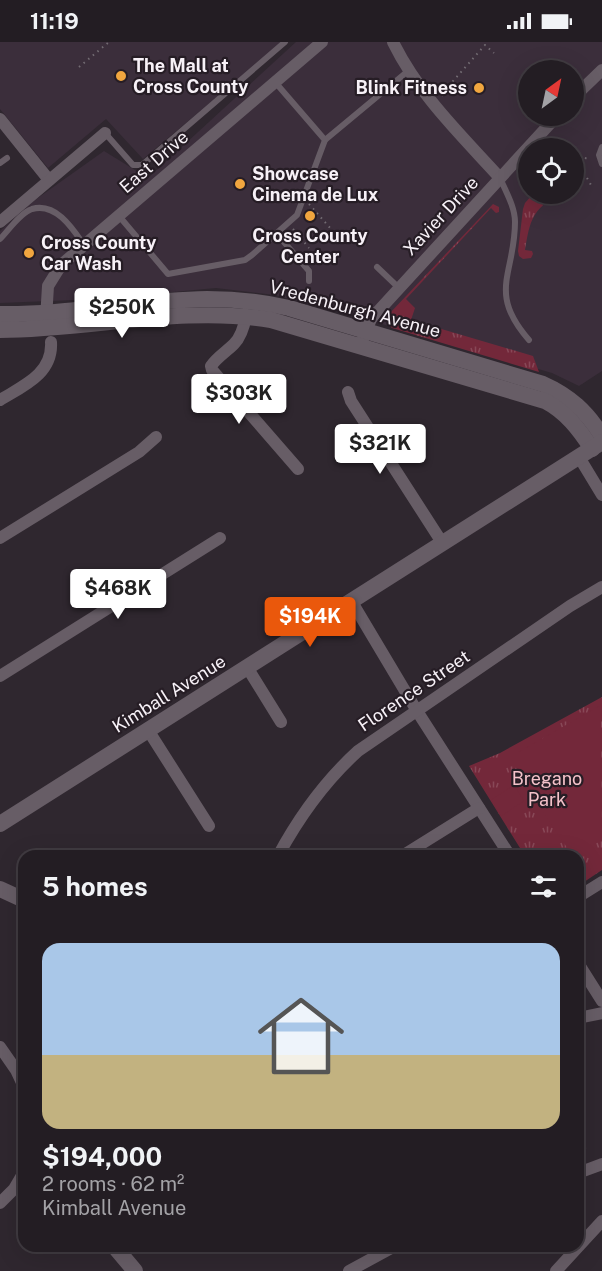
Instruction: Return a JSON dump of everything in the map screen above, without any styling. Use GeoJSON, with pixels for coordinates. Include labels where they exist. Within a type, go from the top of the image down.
{"type":"FeatureCollection","features":[{"type":"Feature","properties":{"kind":"street","name":"East Drive"},"geometry":{"type":"LineString","coordinates":[[0,400],[41,373],[50,360],[47,290],[53,275],[61,265],[322,42]]}},
{"type":"Feature","properties":{"kind":"street"},"geometry":{"type":"LineString","coordinates":[[393,42],[408,71],[430,100],[500,178]]}},
{"type":"Feature","properties":{"kind":"street"},"geometry":{"type":"LineString","coordinates":[[584,87],[602,70]]}},
{"type":"Feature","properties":{"kind":"street"},"geometry":{"type":"LineString","coordinates":[[0,119],[49,180]]}},
{"type":"Feature","properties":{"kind":"street","name":"Xavier Drive"},"geometry":{"type":"LineString","coordinates":[[364,338],[370,319],[548,126]]}},
{"type":"Feature","properties":{"kind":"street"},"geometry":{"type":"LineString","coordinates":[[0,222],[105,134]]}},
{"type":"Feature","properties":{"kind":"street","name":"Vredenburgh Avenue"},"geometry":{"type":"LineString","coordinates":[[0,314],[48,328],[194,300],[234,300],[289,308],[364,338],[521,384],[553,388],[569,398],[590,418],[594,446]]}},
{"type":"Feature","properties":{"kind":"street","name":"Vredenburgh Avenue"},"geometry":{"type":"LineString","coordinates":[[0,330],[182,316],[246,316],[364,338]]}},
{"type":"Feature","properties":{"kind":"street"},"geometry":{"type":"LineString","coordinates":[[246,316],[236,343],[211,366],[212,370],[298,469]]}},
{"type":"Feature","properties":{"kind":"street"},"geometry":{"type":"LineString","coordinates":[[348,392],[351,401],[443,544]]}},
{"type":"Feature","properties":{"kind":"street"},"geometry":{"type":"LineString","coordinates":[[0,538],[139,452],[156,437]]}},
{"type":"Feature","properties":{"kind":"street"},"geometry":{"type":"LineString","coordinates":[[594,446],[602,495]]}},
{"type":"Feature","properties":{"kind":"street","name":"Kimball Avenue"},"geometry":{"type":"LineString","coordinates":[[0,824],[594,446]]}},
{"type":"Feature","properties":{"kind":"street"},"geometry":{"type":"LineString","coordinates":[[0,676],[220,538]]}},
{"type":"Feature","properties":{"kind":"street","name":"Florence Street"},"geometry":{"type":"LineString","coordinates":[[281,850],[335,772],[358,752],[570,606],[602,587]]}},
{"type":"Feature","properties":{"kind":"street"},"geometry":{"type":"LineString","coordinates":[[352,602],[417,711],[506,850]]}},
{"type":"Feature","properties":{"kind":"street"},"geometry":{"type":"LineString","coordinates":[[247,667],[281,722]]}},
{"type":"Feature","properties":{"kind":"street"},"geometry":{"type":"LineString","coordinates":[[148,730],[208,826]]}},
{"type":"Feature","properties":{"kind":"street"},"geometry":{"type":"LineString","coordinates":[[412,850],[479,808]]}},
{"type":"Feature","properties":{"kind":"street"},"geometry":{"type":"LineString","coordinates":[[584,893],[602,882]]}},
{"type":"Feature","properties":{"kind":"street"},"geometry":{"type":"LineString","coordinates":[[0,889],[18,897]]}},
{"type":"Feature","properties":{"kind":"street"},"geometry":{"type":"LineString","coordinates":[[584,972],[602,1001]]}},
{"type":"Feature","properties":{"kind":"street"},"geometry":{"type":"LineString","coordinates":[[584,1017],[602,1013]]}},
{"type":"Feature","properties":{"kind":"street"},"geometry":{"type":"LineString","coordinates":[[0,1047],[18,1065]]}},
{"type":"Feature","properties":{"kind":"street"},"geometry":{"type":"LineString","coordinates":[[584,1169],[602,1164]]}},
{"type":"Feature","properties":{"kind":"street"},"geometry":{"type":"LineString","coordinates":[[0,1203],[14,1190],[18,1183]]}},
{"type":"Feature","properties":{"kind":"street"},"geometry":{"type":"LineString","coordinates":[[584,1241],[602,1221]]}},
{"type":"Feature","properties":{"kind":"street"},"geometry":{"type":"LineString","coordinates":[[119,1252],[135,1271]]}},
{"type":"Feature","properties":{"kind":"street"},"geometry":{"type":"LineString","coordinates":[[349,1271],[384,1252]]}},
{"type":"Feature","properties":{"kind":"street"},"geometry":{"type":"LineString","coordinates":[[556,1271],[573,1252]]}},
{"type":"Feature","properties":{"kind":"lane"},"geometry":{"type":"LineString","coordinates":[[105,134],[133,165],[142,165],[285,42]]}},
{"type":"Feature","properties":{"kind":"lane"},"geometry":{"type":"LineString","coordinates":[[119,216],[168,274],[245,260],[297,215],[325,140],[408,71]]}},
{"type":"Feature","properties":{"kind":"lane"},"geometry":{"type":"LineString","coordinates":[[275,82],[325,140]]}},
{"type":"Feature","properties":{"kind":"lane"},"geometry":{"type":"LineString","coordinates":[[602,147],[599,155],[602,164]]}},
{"type":"Feature","properties":{"kind":"lane"},"geometry":{"type":"LineString","coordinates":[[0,163],[7,158]]}},
{"type":"Feature","properties":{"kind":"lane"},"geometry":{"type":"LineString","coordinates":[[500,178],[515,221],[505,287],[506,300],[510,314],[529,340]]}},
{"type":"Feature","properties":{"kind":"lane"},"geometry":{"type":"LineString","coordinates":[[0,239],[20,218],[34,209],[49,210],[58,215],[84,246]]}},
{"type":"Feature","properties":{"kind":"lane"},"geometry":{"type":"LineString","coordinates":[[277,234],[309,271],[309,281]]}},
{"type":"Feature","properties":{"kind":"lane"},"geometry":{"type":"LineString","coordinates":[[377,267],[399,288]]}},
{"type":"Feature","properties":{"kind":"path"},"geometry":{"type":"LineString","coordinates":[[79,67],[109,42]]}},
{"type":"Feature","properties":{"kind":"path"},"geometry":{"type":"LineString","coordinates":[[442,96],[446,88],[485,45],[494,53]]}},
{"type":"Feature","properties":{"kind":"path"},"geometry":{"type":"LineString","coordinates":[[584,160],[591,158]]}},
{"type":"Feature","properties":{"kind":"path"},"geometry":{"type":"LineString","coordinates":[[587,178],[591,185]]}},
{"type":"Feature","properties":{"kind":"path"},"geometry":{"type":"LineString","coordinates":[[309,204],[338,237]]}},
{"type":"Feature","properties":{"kind":"path"},"geometry":{"type":"LineString","coordinates":[[293,229],[309,248]]}},
{"type":"Feature","properties":{"kind":"shaded area","name":"The Mall at Cross County"},"geometry":{"type":"Polygon","coordinates":[[[0,42],[283,42],[143,159],[106,119],[48,168],[0,109],[0,42]]]}},
{"type":"Feature","properties":{"kind":"shaded area","name":"Cross County Center"},"geometry":{"type":"Polygon","coordinates":[[[296,42],[602,42],[602,371],[579,386],[552,373],[344,313],[275,295],[216,288],[98,299],[0,303],[0,231],[35,200],[104,151],[148,178],[296,42]]]}},
{"type":"Feature","properties":{"kind":"green space"},"geometry":{"type":"Polygon","coordinates":[[[493,204],[499,207],[499,212],[496,213],[491,208],[406,299],[415,308],[411,320],[533,356],[539,372],[392,328],[387,324],[390,313],[493,204]]]}},
{"type":"Feature","properties":{"kind":"green space"},"geometry":{"type":"Polygon","coordinates":[[[525,204],[544,204],[534,217],[529,231],[525,250],[532,251],[533,254],[531,258],[523,259],[519,256],[518,251],[525,204]]]}},
{"type":"Feature","properties":{"kind":"green space","name":"Bregano Park"},"geometry":{"type":"Polygon","coordinates":[[[602,697],[602,870],[584,882],[584,850],[521,850],[469,766],[500,753],[602,697]]]}},
{"type":"Feature","properties":{"kind":"green space"},"geometry":{"type":"Polygon","coordinates":[[[601,705],[602,828],[573,850],[569,850],[517,773],[517,753],[601,705]]]}},
{"type":"Feature","properties":{"kind":"green space"},"geometry":{"type":"Polygon","coordinates":[[[514,785],[524,801],[501,816],[491,800],[514,785]]]}},
{"type":"Feature","properties":{"kind":"place","name":"The Mall at Cross County"},"geometry":{"type":"Point","coordinates":[121,76]}},
{"type":"Feature","properties":{"kind":"place","name":"Blink Fitness"},"geometry":{"type":"Point","coordinates":[479,88]}},
{"type":"Feature","properties":{"kind":"place","name":"Showcase Cinema de Lux"},"geometry":{"type":"Point","coordinates":[240,184]}},
{"type":"Feature","properties":{"kind":"place","name":"Cross County Center"},"geometry":{"type":"Point","coordinates":[310,216]}},
{"type":"Feature","properties":{"kind":"place","name":"Cross County Car Wash"},"geometry":{"type":"Point","coordinates":[29,253]}}]}
